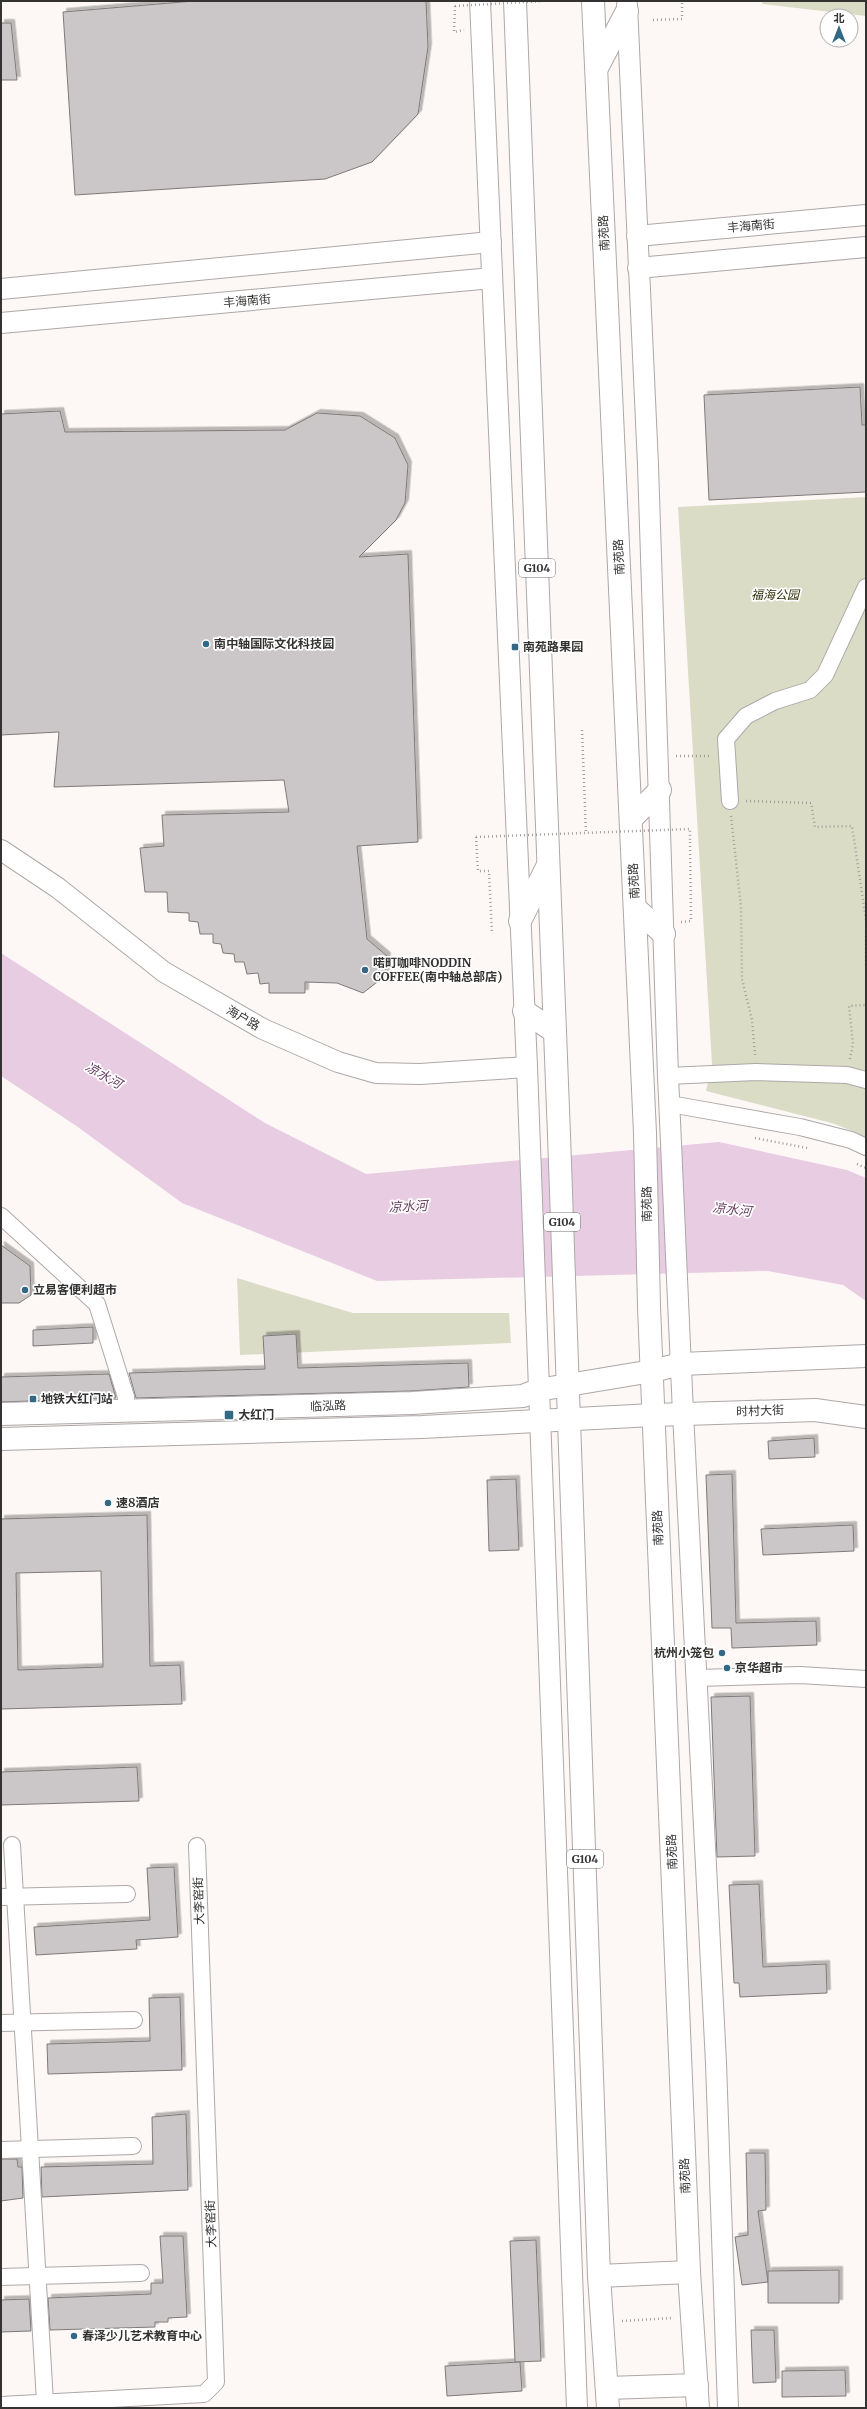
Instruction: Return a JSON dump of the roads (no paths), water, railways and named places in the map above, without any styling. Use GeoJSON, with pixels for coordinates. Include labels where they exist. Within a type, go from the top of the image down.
{"type":"FeatureCollection","features":[{"type":"Feature","properties":{"kind":"main road","name":"G104"},"geometry":{"type":"LineString","coordinates":[[515,1],[556,1032],[600,2276],[608,2398]]}},
{"type":"Feature","properties":{"kind":"main road","name":"南苑路"},"geometry":{"type":"LineString","coordinates":[[594,1],[645,1133],[653,1415],[689,2272],[698,2408]]}},
{"type":"Feature","properties":{"kind":"main road"},"geometry":{"type":"LineString","coordinates":[[597,70],[627,6]]}},
{"type":"Feature","properties":{"kind":"main road"},"geometry":{"type":"LineString","coordinates":[[631,820],[660,790]]}},
{"type":"Feature","properties":{"kind":"main road"},"geometry":{"type":"LineString","coordinates":[[520,922],[549,864]]}},
{"type":"Feature","properties":{"kind":"main road"},"geometry":{"type":"LineString","coordinates":[[635,908],[664,934]]}},
{"type":"Feature","properties":{"kind":"main road"},"geometry":{"type":"LineString","coordinates":[[524,1011],[556,1032]]}},
{"type":"Feature","properties":{"kind":"main road"},"geometry":{"type":"LineString","coordinates":[[681,1364],[866,1356]]}},
{"type":"Feature","properties":{"kind":"main road","name":"临泓路"},"geometry":{"type":"LineString","coordinates":[[1,1414],[127,1412],[412,1403],[523,1396],[538,1390],[652,1371],[681,1364]]}},
{"type":"Feature","properties":{"kind":"main road","name":"时村大街"},"geometry":{"type":"LineString","coordinates":[[653,1415],[815,1410],[866,1417]]}},
{"type":"Feature","properties":{"kind":"main road","name":"临泓路"},"geometry":{"type":"LineString","coordinates":[[1,1439],[422,1427],[653,1415]]}},
{"type":"Feature","properties":{"kind":"main road"},"geometry":{"type":"LineString","coordinates":[[600,2276],[689,2272]]}},
{"type":"Feature","properties":{"kind":"main road"},"geometry":{"type":"LineString","coordinates":[[608,2398],[697,2385]]}},
{"type":"Feature","properties":{"kind":"street"},"geometry":{"type":"LineString","coordinates":[[480,1],[527,1067],[576,2408]]}},
{"type":"Feature","properties":{"kind":"street"},"geometry":{"type":"LineString","coordinates":[[627,6],[660,790],[668,1076],[672,1131],[682,1413],[698,1678],[716,2055],[728,2408]]}},
{"type":"Feature","properties":{"kind":"street","name":"丰海南街"},"geometry":{"type":"LineString","coordinates":[[637,236],[866,215]]}},
{"type":"Feature","properties":{"kind":"street"},"geometry":{"type":"LineString","coordinates":[[1,289],[491,242]]}},
{"type":"Feature","properties":{"kind":"street"},"geometry":{"type":"LineString","coordinates":[[638,268],[866,247]]}},
{"type":"Feature","properties":{"kind":"street","name":"丰海南街"},"geometry":{"type":"LineString","coordinates":[[1,323],[492,278]]}},
{"type":"Feature","properties":{"kind":"street"},"geometry":{"type":"LineString","coordinates":[[730,801],[726,739],[746,716],[775,701],[810,690],[825,675],[866,587]]}},
{"type":"Feature","properties":{"kind":"street","name":"海户路"},"geometry":{"type":"LineString","coordinates":[[1,850],[58,888],[164,972],[263,1029],[338,1062],[376,1073],[420,1074],[527,1067]]}},
{"type":"Feature","properties":{"kind":"street"},"geometry":{"type":"LineString","coordinates":[[668,1076],[756,1072],[847,1075],[866,1080]]}},
{"type":"Feature","properties":{"kind":"street"},"geometry":{"type":"LineString","coordinates":[[670,1104],[800,1127],[851,1140],[866,1147]]}},
{"type":"Feature","properties":{"kind":"street"},"geometry":{"type":"LineString","coordinates":[[1,1216],[97,1304],[126,1397],[127,1412]]}},
{"type":"Feature","properties":{"kind":"street"},"geometry":{"type":"LineString","coordinates":[[698,1678],[800,1675],[866,1679]]}},
{"type":"Feature","properties":{"kind":"street"},"geometry":{"type":"LineString","coordinates":[[12,1845],[8,1897],[22,2023],[45,2402]]}},
{"type":"Feature","properties":{"kind":"street","name":"大李窑街"},"geometry":{"type":"LineString","coordinates":[[1,2405],[204,2394],[216,2382],[196,1846]]}},
{"type":"Feature","properties":{"kind":"street"},"geometry":{"type":"LineString","coordinates":[[8,1897],[126,1894]]}},
{"type":"Feature","properties":{"kind":"street"},"geometry":{"type":"LineString","coordinates":[[1,2024],[134,2020]]}},
{"type":"Feature","properties":{"kind":"street"},"geometry":{"type":"LineString","coordinates":[[1,2150],[133,2146]]}},
{"type":"Feature","properties":{"kind":"street"},"geometry":{"type":"LineString","coordinates":[[1,2277],[141,2273]]}},
{"type":"Feature","properties":{"kind":"water","name":"凉水河"},"geometry":{"type":"Polygon","coordinates":[[[1,953],[265,1123],[366,1174],[719,1142],[847,1170],[866,1178],[866,1301],[843,1285],[768,1271],[377,1281],[182,1203],[75,1125],[1,1076],[1,953]]]}},
{"type":"Feature","properties":{"kind":"place","name":"南中轴国际文化科技园"},"geometry":{"type":"Point","coordinates":[206,644]}},
{"type":"Feature","properties":{"kind":"place","name":"南苑路果园"},"geometry":{"type":"Point","coordinates":[515,647]}},
{"type":"Feature","properties":{"kind":"place","name":"喏町咖啡NODDIN COFFEE(南中轴总部店)"},"geometry":{"type":"Point","coordinates":[365,970]}},
{"type":"Feature","properties":{"kind":"place","name":"立易客便利超市"},"geometry":{"type":"Point","coordinates":[25,1290]}},
{"type":"Feature","properties":{"kind":"place","name":"地铁大红门站"},"geometry":{"type":"Point","coordinates":[33,1399]}},
{"type":"Feature","properties":{"kind":"place","name":"大红门"},"geometry":{"type":"Point","coordinates":[229,1415]}},
{"type":"Feature","properties":{"kind":"place","name":"速8酒店"},"geometry":{"type":"Point","coordinates":[108,1503]}},
{"type":"Feature","properties":{"kind":"place","name":"杭州小笼包"},"geometry":{"type":"Point","coordinates":[722,1653]}},
{"type":"Feature","properties":{"kind":"place","name":"京华超市"},"geometry":{"type":"Point","coordinates":[727,1668]}},
{"type":"Feature","properties":{"kind":"place","name":"春泽少儿艺术教育中心"},"geometry":{"type":"Point","coordinates":[74,2336]}},
{"type":"Feature","properties":{"kind":"park label","name":"福海公园"},"geometry":{"type":"Point","coordinates":[775,595]}}]}
